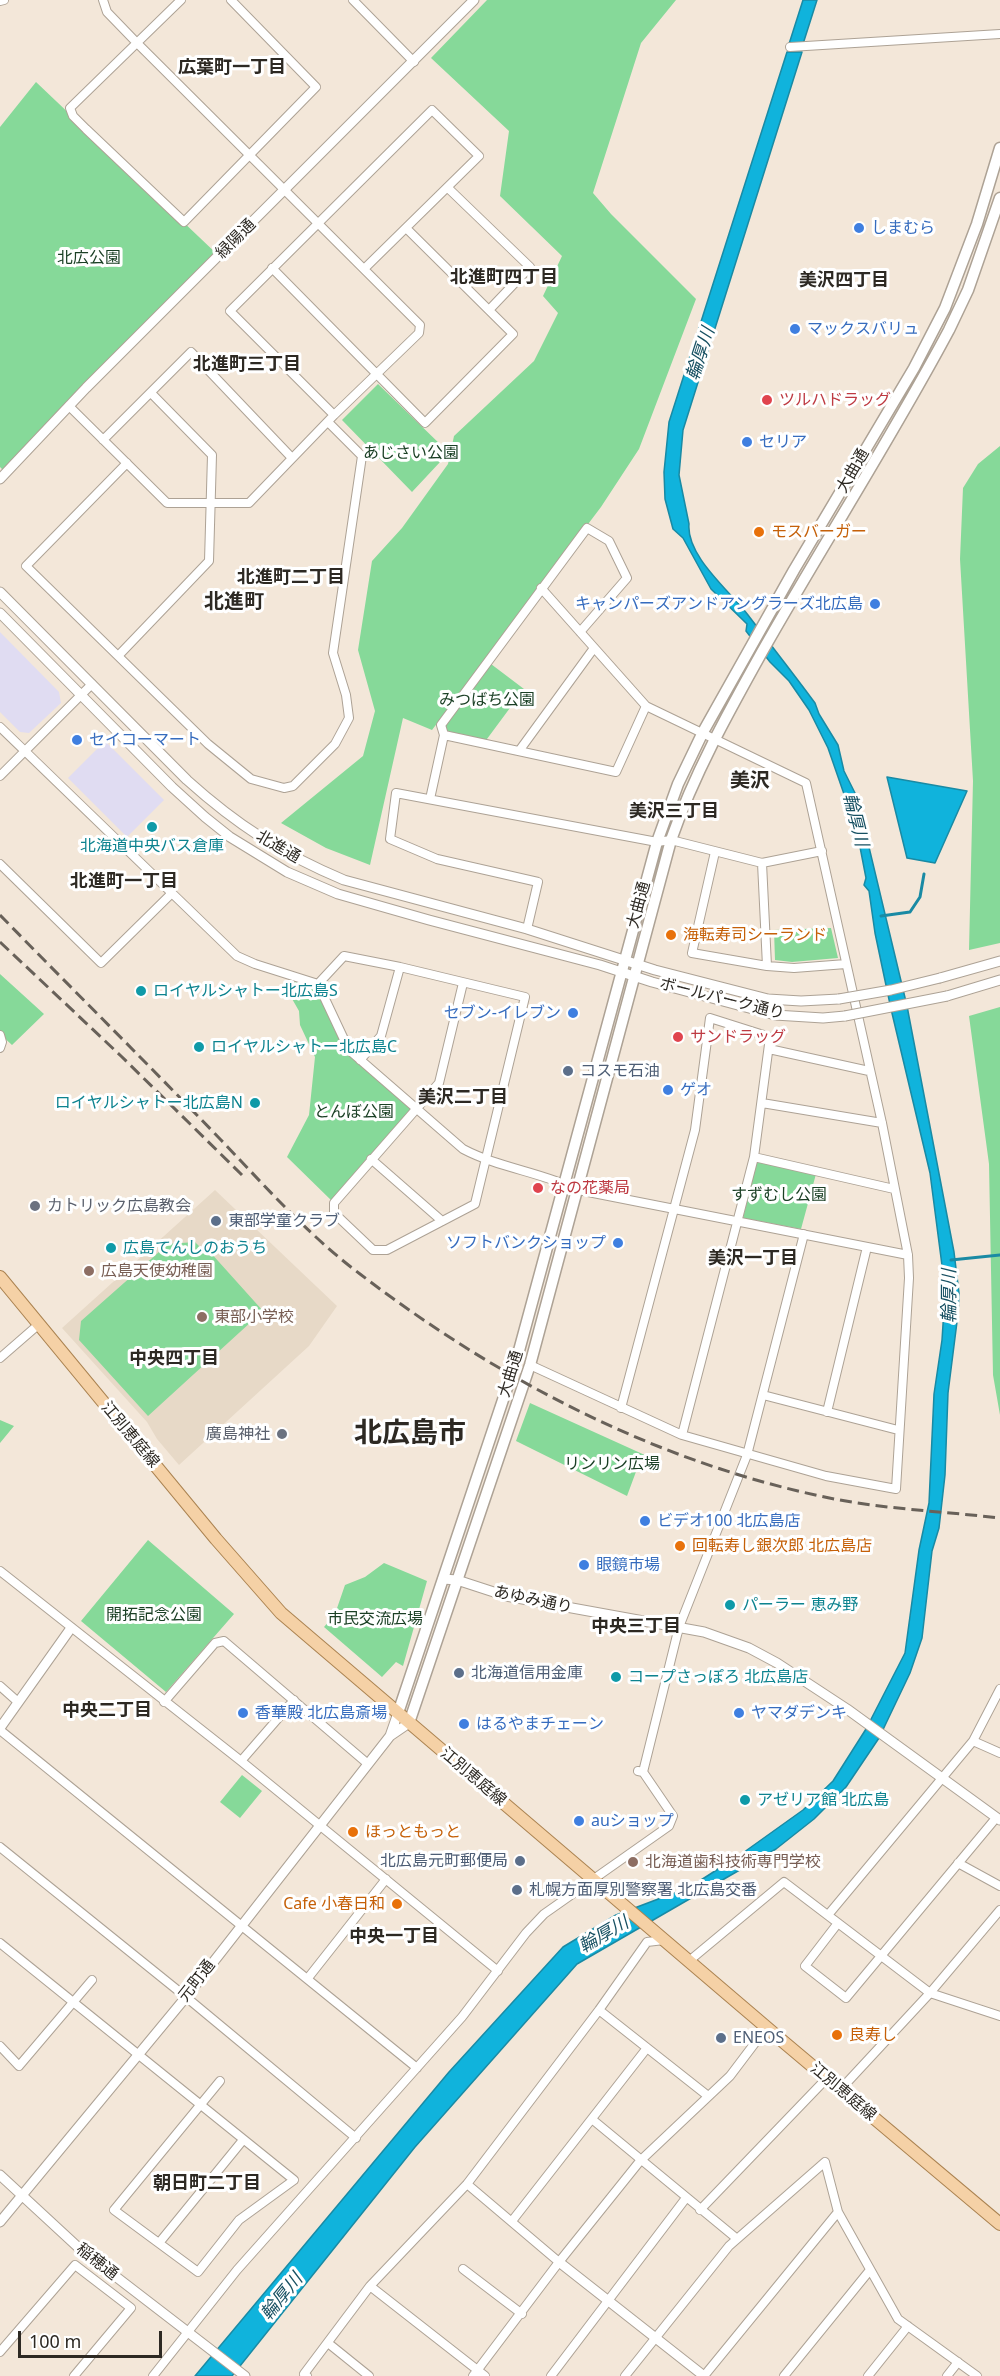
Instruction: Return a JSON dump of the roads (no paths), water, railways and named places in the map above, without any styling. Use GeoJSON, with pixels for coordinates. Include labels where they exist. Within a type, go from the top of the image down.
{"type":"FeatureCollection","features":[{"type":"Feature","properties":{"kind":"main road","name":"大曲通"},"geometry":{"type":"LineString","coordinates":[[398,1713],[517,1358],[657,842],[678,784],[738,668],[914,368],[945,308],[977,224],[1000,148]]}},
{"type":"Feature","properties":{"kind":"main road","name":"大曲通"},"geometry":{"type":"LineString","coordinates":[[410,1723],[530,1365],[671,840],[691,788],[714,738],[952,324],[968,290],[1000,198]]}},
{"type":"Feature","properties":{"kind":"main road","name":"江別恵庭線"},"geometry":{"type":"LineString","coordinates":[[0,1277],[281,1613],[1000,2224]]}},
{"type":"Feature","properties":{"kind":"street"},"geometry":{"type":"LineString","coordinates":[[69,406],[167,503],[249,503],[334,415],[419,333],[420,325],[136,42],[107,12],[103,0]]}},
{"type":"Feature","properties":{"kind":"street"},"geometry":{"type":"LineString","coordinates":[[181,0],[70,108],[80,123],[184,222],[316,87],[231,0]]}},
{"type":"Feature","properties":{"kind":"street"},"geometry":{"type":"LineString","coordinates":[[353,0],[414,62]]}},
{"type":"Feature","properties":{"kind":"street","name":"緑陽通"},"geometry":{"type":"LineString","coordinates":[[0,479],[69,406],[474,0]]}},
{"type":"Feature","properties":{"kind":"street"},"geometry":{"type":"LineString","coordinates":[[790,47],[1000,34]]}},
{"type":"Feature","properties":{"kind":"street"},"geometry":{"type":"LineString","coordinates":[[334,415],[230,311],[432,110],[479,156],[364,269]]}},
{"type":"Feature","properties":{"kind":"street"},"geometry":{"type":"LineString","coordinates":[[448,188],[530,267],[489,310]]}},
{"type":"Feature","properties":{"kind":"street"},"geometry":{"type":"LineString","coordinates":[[272,268],[425,423],[513,334],[406,228]]}},
{"type":"Feature","properties":{"kind":"street"},"geometry":{"type":"LineString","coordinates":[[103,440],[191,352],[292,458]]}},
{"type":"Feature","properties":{"kind":"street"},"geometry":{"type":"LineString","coordinates":[[119,655],[209,561],[212,455],[151,393]]}},
{"type":"Feature","properties":{"kind":"street"},"geometry":{"type":"LineString","coordinates":[[127,464],[26,566],[208,744],[251,780],[284,788],[293,786],[335,744],[349,718],[346,695],[333,653],[362,456],[328,422]]}},
{"type":"Feature","properties":{"kind":"street"},"geometry":{"type":"LineString","coordinates":[[430,799],[444,735],[441,725],[587,528],[609,541],[627,578],[580,632]]}},
{"type":"Feature","properties":{"kind":"street"},"geometry":{"type":"LineString","coordinates":[[530,1365],[682,1435],[826,1476],[896,1489],[909,1278],[908,1255],[882,1123],[806,783],[646,706],[541,588]]}},
{"type":"Feature","properties":{"kind":"street","name":"北進通"},"geometry":{"type":"LineString","coordinates":[[0,592],[195,787],[218,808],[263,841],[344,880],[527,929],[637,964]]}},
{"type":"Feature","properties":{"kind":"street","name":"北進通"},"geometry":{"type":"LineString","coordinates":[[0,613],[171,787],[205,818],[230,837],[287,872],[338,894],[621,972]]}},
{"type":"Feature","properties":{"kind":"street"},"geometry":{"type":"LineString","coordinates":[[519,751],[594,648]]}},
{"type":"Feature","properties":{"kind":"street"},"geometry":{"type":"LineString","coordinates":[[0,776],[92,684]]}},
{"type":"Feature","properties":{"kind":"street"},"geometry":{"type":"LineString","coordinates":[[444,735],[616,772],[646,706]]}},
{"type":"Feature","properties":{"kind":"street"},"geometry":{"type":"LineString","coordinates":[[0,727],[237,956],[318,984],[349,1050],[463,1149],[485,1160],[564,1183],[578,1190],[908,1255]]}},
{"type":"Feature","properties":{"kind":"street"},"geometry":{"type":"LineString","coordinates":[[527,929],[538,882],[437,859],[390,839],[396,793],[657,842],[671,840],[762,863],[822,851]]}},
{"type":"Feature","properties":{"kind":"street"},"geometry":{"type":"LineString","coordinates":[[715,852],[692,953],[767,966],[794,968],[846,964]]}},
{"type":"Feature","properties":{"kind":"street"},"geometry":{"type":"LineString","coordinates":[[762,863],[767,966]]}},
{"type":"Feature","properties":{"kind":"street"},"geometry":{"type":"LineString","coordinates":[[0,864],[101,963],[171,894]]}},
{"type":"Feature","properties":{"kind":"street"},"geometry":{"type":"LineString","coordinates":[[318,984],[344,956],[525,997],[475,1204],[387,1250],[373,1250],[334,1213],[334,1203],[439,1083],[463,983]]}},
{"type":"Feature","properties":{"kind":"street","name":"ボールパーク通り"},"geometry":{"type":"LineString","coordinates":[[637,964],[768,999],[801,1001],[839,999],[891,990],[1000,961]]}},
{"type":"Feature","properties":{"kind":"street"},"geometry":{"type":"LineString","coordinates":[[360,1060],[381,1036],[400,967]]}},
{"type":"Feature","properties":{"kind":"street","name":"ボールパーク通り"},"geometry":{"type":"LineString","coordinates":[[621,972],[775,1015],[823,1018],[845,1016],[947,996],[1000,980]]}},
{"type":"Feature","properties":{"kind":"street"},"geometry":{"type":"LineString","coordinates":[[621,1408],[695,1130],[710,1018],[770,1037],[754,1157],[682,1435]]}},
{"type":"Feature","properties":{"kind":"street"},"geometry":{"type":"LineString","coordinates":[[0,1035],[2,1042],[0,1047]]}},
{"type":"Feature","properties":{"kind":"street"},"geometry":{"type":"LineString","coordinates":[[769,1049],[869,1071]]}},
{"type":"Feature","properties":{"kind":"street"},"geometry":{"type":"LineString","coordinates":[[762,1103],[882,1123]]}},
{"type":"Feature","properties":{"kind":"street"},"geometry":{"type":"LineString","coordinates":[[754,1157],[894,1189]]}},
{"type":"Feature","properties":{"kind":"street"},"geometry":{"type":"LineString","coordinates":[[371,1159],[442,1221]]}},
{"type":"Feature","properties":{"kind":"street"},"geometry":{"type":"LineString","coordinates":[[153,2376],[237,2270],[462,2017],[544,1914],[669,1826],[673,1816],[641,1771],[679,1627],[747,1455],[804,1234]]}},
{"type":"Feature","properties":{"kind":"street"},"geometry":{"type":"LineString","coordinates":[[827,1412],[867,1247]]}},
{"type":"Feature","properties":{"kind":"street"},"geometry":{"type":"LineString","coordinates":[[0,1358],[38,1325]]}},
{"type":"Feature","properties":{"kind":"street"},"geometry":{"type":"LineString","coordinates":[[764,1395],[898,1430]]}},
{"type":"Feature","properties":{"kind":"street"},"geometry":{"type":"LineString","coordinates":[[0,1571],[241,1761],[498,1971]]}},
{"type":"Feature","properties":{"kind":"street","name":"あゆみ通り"},"geometry":{"type":"LineString","coordinates":[[443,1579],[506,1596],[704,1632],[768,1658],[853,1713],[942,1779]]}},
{"type":"Feature","properties":{"kind":"street"},"geometry":{"type":"LineString","coordinates":[[71,1628],[0,1729],[417,2068]]}},
{"type":"Feature","properties":{"kind":"street"},"geometry":{"type":"LineString","coordinates":[[164,1702],[215,1643],[224,1641],[368,1764]]}},
{"type":"Feature","properties":{"kind":"street"},"geometry":{"type":"LineString","coordinates":[[0,1686],[18,1702]]}},
{"type":"Feature","properties":{"kind":"street"},"geometry":{"type":"LineString","coordinates":[[828,1915],[973,1741],[1000,1689]]}},
{"type":"Feature","properties":{"kind":"street"},"geometry":{"type":"LineString","coordinates":[[241,1761],[294,1701]]}},
{"type":"Feature","properties":{"kind":"street"},"geometry":{"type":"LineString","coordinates":[[390,1736],[398,1713]]}},
{"type":"Feature","properties":{"kind":"street"},"geometry":{"type":"LineString","coordinates":[[390,1736],[410,1723]]}},
{"type":"Feature","properties":{"kind":"street","name":"元町通"},"geometry":{"type":"LineString","coordinates":[[0,2223],[138,2056],[390,1736]]}},
{"type":"Feature","properties":{"kind":"street"},"geometry":{"type":"LineString","coordinates":[[973,1741],[1000,1753]]}},
{"type":"Feature","properties":{"kind":"street"},"geometry":{"type":"LineString","coordinates":[[838,1923],[805,1966],[846,1998],[958,1863],[998,1819],[942,1779]]}},
{"type":"Feature","properties":{"kind":"street"},"geometry":{"type":"LineString","coordinates":[[0,1847],[186,1996],[356,2138]]}},
{"type":"Feature","properties":{"kind":"street"},"geometry":{"type":"LineString","coordinates":[[958,1863],[1000,1886]]}},
{"type":"Feature","properties":{"kind":"street"},"geometry":{"type":"LineString","coordinates":[[308,1978],[386,1878]]}},
{"type":"Feature","properties":{"kind":"street"},"geometry":{"type":"LineString","coordinates":[[689,1961],[784,1882],[930,1993],[999,2014]]}},
{"type":"Feature","properties":{"kind":"street"},"geometry":{"type":"LineString","coordinates":[[840,2090],[930,1993],[1000,1910]]}},
{"type":"Feature","properties":{"kind":"street"},"geometry":{"type":"LineString","coordinates":[[307,2376],[304,2374],[370,2286],[467,2184],[599,2010],[647,1942],[662,1938]]}},
{"type":"Feature","properties":{"kind":"street"},"geometry":{"type":"LineString","coordinates":[[0,1943],[200,2106],[294,2180],[239,2220],[198,2272],[114,2210],[200,2106],[220,2081]]}},
{"type":"Feature","properties":{"kind":"street"},"geometry":{"type":"LineString","coordinates":[[0,2046],[19,2066],[92,1980]]}},
{"type":"Feature","properties":{"kind":"street"},"geometry":{"type":"LineString","coordinates":[[599,2010],[708,2096]]}},
{"type":"Feature","properties":{"kind":"street"},"geometry":{"type":"LineString","coordinates":[[476,2373],[559,2262],[640,2162],[730,2076],[766,2027]]}},
{"type":"Feature","properties":{"kind":"street"},"geometry":{"type":"LineString","coordinates":[[512,2221],[647,2048]]}},
{"type":"Feature","properties":{"kind":"street"},"geometry":{"type":"LineString","coordinates":[[700,2210],[827,2078]]}},
{"type":"Feature","properties":{"kind":"street"},"geometry":{"type":"LineString","coordinates":[[592,2120],[640,2162],[736,2238]]}},
{"type":"Feature","properties":{"kind":"street"},"geometry":{"type":"LineString","coordinates":[[159,2243],[243,2140]]}},
{"type":"Feature","properties":{"kind":"street"},"geometry":{"type":"LineString","coordinates":[[625,2376],[736,2238],[825,2162],[838,2212],[898,2319],[977,2376]]}},
{"type":"Feature","properties":{"kind":"street","name":"稲穂通"},"geometry":{"type":"LineString","coordinates":[[0,2175],[21,2197],[80,2249],[245,2376]]}},
{"type":"Feature","properties":{"kind":"street"},"geometry":{"type":"LineString","coordinates":[[467,2184],[559,2262],[704,2376],[838,2212]]}},
{"type":"Feature","properties":{"kind":"street"},"geometry":{"type":"LineString","coordinates":[[551,2376],[686,2198]]}},
{"type":"Feature","properties":{"kind":"street"},"geometry":{"type":"LineString","coordinates":[[0,2352],[75,2265],[131,2308],[74,2376]]}},
{"type":"Feature","properties":{"kind":"street"},"geometry":{"type":"LineString","coordinates":[[463,2269],[522,2314]]}},
{"type":"Feature","properties":{"kind":"street"},"geometry":{"type":"LineString","coordinates":[[783,2376],[870,2270]]}},
{"type":"Feature","properties":{"kind":"street"},"geometry":{"type":"LineString","coordinates":[[370,2286],[476,2373],[485,2376]]}},
{"type":"Feature","properties":{"kind":"street"},"geometry":{"type":"LineString","coordinates":[[868,2376],[908,2326]]}},
{"type":"Feature","properties":{"kind":"street"},"geometry":{"type":"LineString","coordinates":[[328,2343],[369,2376]]}},
{"type":"Feature","properties":{"kind":"street"},"geometry":{"type":"LineString","coordinates":[[947,2376],[958,2362]]}},
{"type":"Feature","properties":{"kind":"water"},"geometry":{"type":"Polygon","coordinates":[[[803,0],[817,0],[803,44],[789,44],[803,0]]]}},
{"type":"Feature","properties":{"kind":"water","name":"輪厚川"},"geometry":{"type":"Polygon","coordinates":[[[787,52],[802,52],[683,430],[679,475],[694,548],[815,703],[838,745],[844,771],[857,797],[907,1006],[954,1252],[959,1293],[948,1393],[945,1475],[939,1528],[932,1551],[922,1638],[910,1673],[879,1738],[846,1787],[814,1819],[776,1849],[577,1964],[415,2147],[232,2376],[195,2376],[449,2072],[563,1947],[616,1915],[690,1887],[803,1810],[833,1781],[866,1729],[905,1653],[919,1550],[929,1503],[934,1394],[944,1309],[947,1304],[930,1173],[891,1009],[869,891],[864,885],[866,878],[860,847],[828,748],[809,710],[789,681],[770,662],[746,631],[747,624],[711,589],[683,538],[673,529],[665,499],[664,472],[669,422],[787,52]]]}},
{"type":"Feature","properties":{"kind":"water"},"geometry":{"type":"Polygon","coordinates":[[[887,777],[967,791],[935,863],[907,858],[887,777]]]}},
{"type":"Feature","properties":{"kind":"waterway"},"geometry":{"type":"LineString","coordinates":[[881,916],[910,912],[920,897],[924,874]]}},
{"type":"Feature","properties":{"kind":"waterway","name":"輪厚川"},"geometry":{"type":"LineString","coordinates":[[951,1260],[1000,1255]]}},
{"type":"Feature","properties":{"kind":"railway"},"geometry":{"type":"LineString","coordinates":[[0,915],[305,1227],[360,1274],[466,1348],[578,1410],[696,1461],[820,1496],[864,1504],[1000,1518]]}},
{"type":"Feature","properties":{"kind":"railway"},"geometry":{"type":"LineString","coordinates":[[0,942],[121,1056],[242,1175]]}},
{"type":"Feature","properties":{"kind":"place","name":"しまむら"},"geometry":{"type":"Point","coordinates":[859,228]}},
{"type":"Feature","properties":{"kind":"place","name":"マックスバリュ"},"geometry":{"type":"Point","coordinates":[795,329]}},
{"type":"Feature","properties":{"kind":"place","name":"ツルハドラッグ"},"geometry":{"type":"Point","coordinates":[767,400]}},
{"type":"Feature","properties":{"kind":"place","name":"セリア"},"geometry":{"type":"Point","coordinates":[747,442]}},
{"type":"Feature","properties":{"kind":"place","name":"モスバーガー"},"geometry":{"type":"Point","coordinates":[759,532]}},
{"type":"Feature","properties":{"kind":"place","name":"キャンパーズアンドアングラーズ北広島"},"geometry":{"type":"Point","coordinates":[875,604]}},
{"type":"Feature","properties":{"kind":"place","name":"セイコーマート"},"geometry":{"type":"Point","coordinates":[77,740]}},
{"type":"Feature","properties":{"kind":"place","name":"北海道中央バス倉庫"},"geometry":{"type":"Point","coordinates":[152,827]}},
{"type":"Feature","properties":{"kind":"place","name":"海転寿司シーランド"},"geometry":{"type":"Point","coordinates":[671,935]}},
{"type":"Feature","properties":{"kind":"place","name":"ロイヤルシャトー北広島S"},"geometry":{"type":"Point","coordinates":[141,991]}},
{"type":"Feature","properties":{"kind":"place","name":"セブン-イレブン"},"geometry":{"type":"Point","coordinates":[573,1013]}},
{"type":"Feature","properties":{"kind":"place","name":"サンドラッグ"},"geometry":{"type":"Point","coordinates":[678,1037]}},
{"type":"Feature","properties":{"kind":"place","name":"ロイヤルシャトー北広島C"},"geometry":{"type":"Point","coordinates":[199,1047]}},
{"type":"Feature","properties":{"kind":"place","name":"コスモ石油"},"geometry":{"type":"Point","coordinates":[568,1071]}},
{"type":"Feature","properties":{"kind":"place","name":"ゲオ"},"geometry":{"type":"Point","coordinates":[668,1090]}},
{"type":"Feature","properties":{"kind":"place","name":"ロイヤルシャトー北広島N"},"geometry":{"type":"Point","coordinates":[255,1103]}},
{"type":"Feature","properties":{"kind":"place","name":"なの花薬局"},"geometry":{"type":"Point","coordinates":[538,1188]}},
{"type":"Feature","properties":{"kind":"place","name":"カトリック広島教会"},"geometry":{"type":"Point","coordinates":[35,1206]}},
{"type":"Feature","properties":{"kind":"place","name":"東部学童クラブ"},"geometry":{"type":"Point","coordinates":[216,1221]}},
{"type":"Feature","properties":{"kind":"place","name":"ソフトバンクショップ"},"geometry":{"type":"Point","coordinates":[618,1243]}},
{"type":"Feature","properties":{"kind":"place","name":"広島てんしのおうち"},"geometry":{"type":"Point","coordinates":[111,1248]}},
{"type":"Feature","properties":{"kind":"place","name":"広島天使幼稚園"},"geometry":{"type":"Point","coordinates":[89,1271]}},
{"type":"Feature","properties":{"kind":"place","name":"東部小学校"},"geometry":{"type":"Point","coordinates":[202,1317]}},
{"type":"Feature","properties":{"kind":"place","name":"廣島神社"},"geometry":{"type":"Point","coordinates":[282,1434]}},
{"type":"Feature","properties":{"kind":"place","name":"ビデオ100 北広島店"},"geometry":{"type":"Point","coordinates":[645,1521]}},
{"type":"Feature","properties":{"kind":"place","name":"回転寿し銀次郎 北広島店"},"geometry":{"type":"Point","coordinates":[680,1546]}},
{"type":"Feature","properties":{"kind":"place","name":"眼鏡市場"},"geometry":{"type":"Point","coordinates":[584,1565]}},
{"type":"Feature","properties":{"kind":"place","name":"パーラー 恵み野"},"geometry":{"type":"Point","coordinates":[730,1605]}},
{"type":"Feature","properties":{"kind":"place","name":"北海道信用金庫"},"geometry":{"type":"Point","coordinates":[459,1673]}},
{"type":"Feature","properties":{"kind":"place","name":"コープさっぽろ 北広島店"},"geometry":{"type":"Point","coordinates":[616,1677]}},
{"type":"Feature","properties":{"kind":"place","name":"香華殿 北広島斎場"},"geometry":{"type":"Point","coordinates":[243,1713]}},
{"type":"Feature","properties":{"kind":"place","name":"ヤマダデンキ"},"geometry":{"type":"Point","coordinates":[739,1713]}},
{"type":"Feature","properties":{"kind":"place","name":"はるやまチェーン"},"geometry":{"type":"Point","coordinates":[464,1724]}},
{"type":"Feature","properties":{"kind":"place","name":"アゼリア館 北広島"},"geometry":{"type":"Point","coordinates":[745,1800]}},
{"type":"Feature","properties":{"kind":"place","name":"auショップ"},"geometry":{"type":"Point","coordinates":[579,1821]}},
{"type":"Feature","properties":{"kind":"place","name":"ほっともっと"},"geometry":{"type":"Point","coordinates":[353,1832]}},
{"type":"Feature","properties":{"kind":"place","name":"北広島元町郵便局"},"geometry":{"type":"Point","coordinates":[520,1861]}},
{"type":"Feature","properties":{"kind":"place","name":"北海道歯科技術専門学校"},"geometry":{"type":"Point","coordinates":[633,1862]}},
{"type":"Feature","properties":{"kind":"place","name":"札幌方面厚別警察署 北広島交番"},"geometry":{"type":"Point","coordinates":[517,1890]}},
{"type":"Feature","properties":{"kind":"place","name":"Cafe 小春日和"},"geometry":{"type":"Point","coordinates":[397,1904]}},
{"type":"Feature","properties":{"kind":"place","name":"良寿し"},"geometry":{"type":"Point","coordinates":[837,2035]}},
{"type":"Feature","properties":{"kind":"place","name":"ENEOS"},"geometry":{"type":"Point","coordinates":[721,2038]}},
{"type":"Feature","properties":{"kind":"district","name":"広葉町一丁目"},"geometry":{"type":"Point","coordinates":[232,68]}},
{"type":"Feature","properties":{"kind":"district","name":"北進町四丁目"},"geometry":{"type":"Point","coordinates":[504,278]}},
{"type":"Feature","properties":{"kind":"district","name":"美沢四丁目"},"geometry":{"type":"Point","coordinates":[844,281]}},
{"type":"Feature","properties":{"kind":"district","name":"北進町三丁目"},"geometry":{"type":"Point","coordinates":[247,365]}},
{"type":"Feature","properties":{"kind":"district","name":"北進町二丁目"},"geometry":{"type":"Point","coordinates":[291,578]}},
{"type":"Feature","properties":{"kind":"district","name":"北進町"},"geometry":{"type":"Point","coordinates":[234,602]}},
{"type":"Feature","properties":{"kind":"district","name":"美沢"},"geometry":{"type":"Point","coordinates":[750,781]}},
{"type":"Feature","properties":{"kind":"district","name":"美沢三丁目"},"geometry":{"type":"Point","coordinates":[674,812]}},
{"type":"Feature","properties":{"kind":"district","name":"北進町一丁目"},"geometry":{"type":"Point","coordinates":[124,882]}},
{"type":"Feature","properties":{"kind":"district","name":"美沢二丁目"},"geometry":{"type":"Point","coordinates":[463,1098]}},
{"type":"Feature","properties":{"kind":"district","name":"美沢一丁目"},"geometry":{"type":"Point","coordinates":[753,1259]}},
{"type":"Feature","properties":{"kind":"district","name":"中央四丁目"},"geometry":{"type":"Point","coordinates":[174,1359]}},
{"type":"Feature","properties":{"kind":"district","name":"北広島市"},"geometry":{"type":"Point","coordinates":[410,1434]}},
{"type":"Feature","properties":{"kind":"district","name":"中央三丁目"},"geometry":{"type":"Point","coordinates":[636,1627]}},
{"type":"Feature","properties":{"kind":"district","name":"中央二丁目"},"geometry":{"type":"Point","coordinates":[107,1711]}},
{"type":"Feature","properties":{"kind":"district","name":"中央一丁目"},"geometry":{"type":"Point","coordinates":[394,1937]}},
{"type":"Feature","properties":{"kind":"district","name":"朝日町二丁目"},"geometry":{"type":"Point","coordinates":[207,2184]}},
{"type":"Feature","properties":{"kind":"park label","name":"北広公園"},"geometry":{"type":"Point","coordinates":[89,258]}},
{"type":"Feature","properties":{"kind":"park label","name":"あじさい公園"},"geometry":{"type":"Point","coordinates":[411,453]}},
{"type":"Feature","properties":{"kind":"park label","name":"みつばち公園"},"geometry":{"type":"Point","coordinates":[487,700]}},
{"type":"Feature","properties":{"kind":"park label","name":"とんぼ公園"},"geometry":{"type":"Point","coordinates":[354,1112]}},
{"type":"Feature","properties":{"kind":"park label","name":"すずむし公園"},"geometry":{"type":"Point","coordinates":[779,1195]}},
{"type":"Feature","properties":{"kind":"park label","name":"リンリン広場"},"geometry":{"type":"Point","coordinates":[612,1464]}},
{"type":"Feature","properties":{"kind":"park label","name":"開拓記念公園"},"geometry":{"type":"Point","coordinates":[154,1615]}},
{"type":"Feature","properties":{"kind":"park label","name":"市民交流広場"},"geometry":{"type":"Point","coordinates":[375,1619]}}]}
